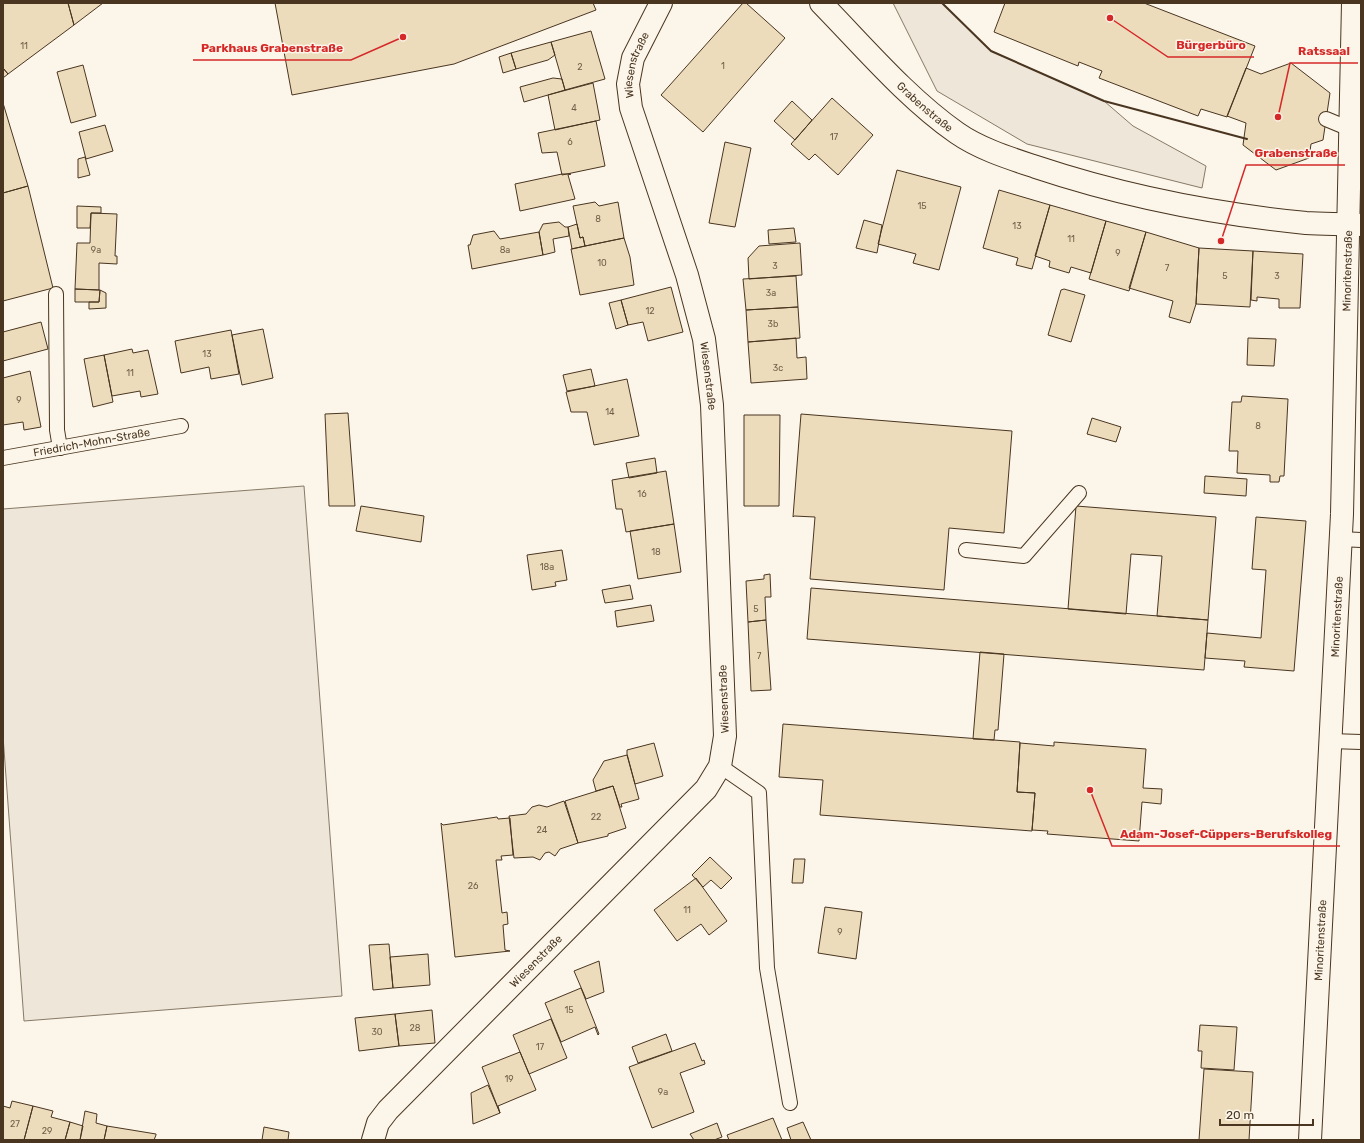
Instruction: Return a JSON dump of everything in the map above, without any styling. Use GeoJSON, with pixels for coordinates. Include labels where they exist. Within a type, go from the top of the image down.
{"type":"FeatureCollection","features":[{"type":"Feature","properties":{"kind":"street","name":"Wiesenstraße"},"geometry":{"type":"LineString","coordinates":[[373,1140],[378,1123],[388,1110],[706,789],[720,766],[725,736],[712,405],[704,339],[687,275],[631,108],[628,84],[633,58],[661,3]]}},
{"type":"Feature","properties":{"kind":"street","name":"Grabenstraße"},"geometry":{"type":"LineString","coordinates":[[821,3],[927,109],[958,134],[998,154],[1059,174],[1132,194],[1212,211],[1307,223],[1355,225]]}},
{"type":"Feature","properties":{"kind":"street","name":"Minoritenstraße"},"geometry":{"type":"LineString","coordinates":[[1310,1140],[1330,741],[1351,540],[1355,225],[1350,129],[1353,3]]}},
{"type":"Feature","properties":{"kind":"lane"},"geometry":{"type":"LineString","coordinates":[[1326,119],[1350,129]]}},
{"type":"Feature","properties":{"kind":"lane"},"geometry":{"type":"LineString","coordinates":[[56,294],[57,430],[60,448]]}},
{"type":"Feature","properties":{"kind":"lane","name":"Friedrich-Mohn-Straße"},"geometry":{"type":"LineString","coordinates":[[3,458],[181,426]]}},
{"type":"Feature","properties":{"kind":"lane"},"geometry":{"type":"LineString","coordinates":[[966,550],[1024,556],[1078,493]]}},
{"type":"Feature","properties":{"kind":"lane"},"geometry":{"type":"LineString","coordinates":[[1330,741],[1361,742]]}},
{"type":"Feature","properties":{"kind":"lane"},"geometry":{"type":"LineString","coordinates":[[720,766],[759,793],[767,968],[790,1103]]}},
{"type":"Feature","properties":{"kind":"shaded area"},"geometry":{"type":"Polygon","coordinates":[[[893,3],[942,3],[991,51],[1104,101],[1133,126],[1206,166],[1202,188],[1027,144],[937,91],[893,3]]]}},
{"type":"Feature","properties":{"kind":"shaded area"},"geometry":{"type":"Polygon","coordinates":[[[304,486],[342,996],[24,1021],[3,736],[3,509],[304,486]]]}},
{"type":"Feature","properties":{"kind":"building"},"geometry":{"type":"Polygon","coordinates":[[[3,3],[68,3],[74,25],[8,74],[3,68],[3,3]]]}},
{"type":"Feature","properties":{"kind":"building"},"geometry":{"type":"Polygon","coordinates":[[[68,3],[103,3],[74,25],[68,3]]]}},
{"type":"Feature","properties":{"kind":"building"},"geometry":{"type":"Polygon","coordinates":[[[275,3],[593,3],[596,10],[454,64],[292,95],[275,3]]]}},
{"type":"Feature","properties":{"kind":"building"},"geometry":{"type":"Polygon","coordinates":[[[743,3],[746,3],[785,38],[703,132],[661,95],[743,3]]]}},
{"type":"Feature","properties":{"kind":"building"},"geometry":{"type":"Polygon","coordinates":[[[1005,3],[1144,3],[1255,46],[1227,117],[1201,109],[1198,116],[1099,78],[1102,71],[1079,62],[1078,66],[994,32],[1005,3]]]}},
{"type":"Feature","properties":{"kind":"building"},"geometry":{"type":"Polygon","coordinates":[[[591,31],[605,79],[565,90],[551,42],[591,31]]]}},
{"type":"Feature","properties":{"kind":"building"},"geometry":{"type":"Polygon","coordinates":[[[551,42],[555,55],[548,60],[516,69],[511,53],[551,42]]]}},
{"type":"Feature","properties":{"kind":"building"},"geometry":{"type":"Polygon","coordinates":[[[511,53],[516,69],[503,73],[499,57],[511,53]]]}},
{"type":"Feature","properties":{"kind":"building"},"geometry":{"type":"Polygon","coordinates":[[[1291,63],[1330,93],[1323,140],[1311,144],[1309,158],[1276,170],[1243,145],[1246,123],[1227,116],[1246,68],[1261,74],[1291,63]]]}},
{"type":"Feature","properties":{"kind":"building"},"geometry":{"type":"Polygon","coordinates":[[[83,65],[96,116],[71,123],[57,72],[83,65]]]}},
{"type":"Feature","properties":{"kind":"building"},"geometry":{"type":"Polygon","coordinates":[[[3,68],[8,74],[3,78],[3,68]]]}},
{"type":"Feature","properties":{"kind":"building"},"geometry":{"type":"Polygon","coordinates":[[[553,78],[562,79],[565,90],[524,102],[520,87],[553,78]]]}},
{"type":"Feature","properties":{"kind":"building"},"geometry":{"type":"Polygon","coordinates":[[[593,83],[600,120],[555,130],[548,95],[593,83]]]}},
{"type":"Feature","properties":{"kind":"building"},"geometry":{"type":"Polygon","coordinates":[[[832,98],[873,135],[838,175],[815,154],[809,160],[791,144],[832,98]]]}},
{"type":"Feature","properties":{"kind":"building"},"geometry":{"type":"Polygon","coordinates":[[[792,101],[812,120],[795,140],[774,121],[792,101]]]}},
{"type":"Feature","properties":{"kind":"building"},"geometry":{"type":"Polygon","coordinates":[[[3,103],[28,186],[3,193],[3,103]]]}},
{"type":"Feature","properties":{"kind":"building"},"geometry":{"type":"Polygon","coordinates":[[[596,121],[605,166],[562,175],[557,152],[542,153],[538,133],[596,121]]]}},
{"type":"Feature","properties":{"kind":"building"},"geometry":{"type":"Polygon","coordinates":[[[105,125],[113,151],[86,159],[79,132],[105,125]]]}},
{"type":"Feature","properties":{"kind":"building"},"geometry":{"type":"Polygon","coordinates":[[[725,142],[751,148],[735,227],[709,223],[725,142]]]}},
{"type":"Feature","properties":{"kind":"building"},"geometry":{"type":"Polygon","coordinates":[[[85,157],[90,175],[78,178],[78,159],[85,157]]]}},
{"type":"Feature","properties":{"kind":"building"},"geometry":{"type":"Polygon","coordinates":[[[897,170],[961,187],[939,270],[913,263],[916,254],[878,244],[897,170]]]}},
{"type":"Feature","properties":{"kind":"building"},"geometry":{"type":"Polygon","coordinates":[[[562,174],[571,174],[568,175],[575,199],[520,211],[515,184],[562,174]]]}},
{"type":"Feature","properties":{"kind":"building"},"geometry":{"type":"Polygon","coordinates":[[[28,186],[53,288],[3,301],[3,193],[28,186]]]}},
{"type":"Feature","properties":{"kind":"building"},"geometry":{"type":"Polygon","coordinates":[[[999,190],[1050,205],[1032,269],[1016,265],[1018,258],[983,248],[999,190]]]}},
{"type":"Feature","properties":{"kind":"building"},"geometry":{"type":"Polygon","coordinates":[[[595,202],[599,206],[618,202],[624,238],[585,246],[583,237],[580,238],[573,206],[595,202]]]}},
{"type":"Feature","properties":{"kind":"building"},"geometry":{"type":"Polygon","coordinates":[[[1050,205],[1106,221],[1091,273],[1071,267],[1069,273],[1049,267],[1050,261],[1035,256],[1050,205]]]}},
{"type":"Feature","properties":{"kind":"building"},"geometry":{"type":"Polygon","coordinates":[[[77,206],[101,207],[101,213],[91,213],[90,228],[77,228],[77,206]]]}},
{"type":"Feature","properties":{"kind":"building"},"geometry":{"type":"Polygon","coordinates":[[[91,213],[117,214],[115,256],[117,256],[117,264],[99,263],[99,290],[75,289],[77,243],[90,243],[91,213]]]}},
{"type":"Feature","properties":{"kind":"building"},"geometry":{"type":"Polygon","coordinates":[[[864,220],[882,225],[877,253],[856,248],[864,220]]]}},
{"type":"Feature","properties":{"kind":"building"},"geometry":{"type":"Polygon","coordinates":[[[1106,221],[1146,232],[1129,291],[1089,279],[1106,221]]]}},
{"type":"Feature","properties":{"kind":"building"},"geometry":{"type":"Polygon","coordinates":[[[559,222],[565,227],[568,227],[569,236],[553,239],[555,252],[543,255],[539,232],[543,224],[559,222]]]}},
{"type":"Feature","properties":{"kind":"building"},"geometry":{"type":"Polygon","coordinates":[[[577,224],[580,238],[583,237],[585,246],[572,249],[568,227],[577,224]]]}},
{"type":"Feature","properties":{"kind":"building"},"geometry":{"type":"Polygon","coordinates":[[[794,228],[796,242],[769,244],[768,230],[794,228]]]}},
{"type":"Feature","properties":{"kind":"building"},"geometry":{"type":"Polygon","coordinates":[[[494,231],[500,239],[539,232],[543,255],[472,269],[468,245],[470,245],[473,235],[494,231]]]}},
{"type":"Feature","properties":{"kind":"building"},"geometry":{"type":"Polygon","coordinates":[[[1146,232],[1199,248],[1196,304],[1190,323],[1169,317],[1173,301],[1129,288],[1146,232]]]}},
{"type":"Feature","properties":{"kind":"building"},"geometry":{"type":"Polygon","coordinates":[[[624,238],[630,257],[634,285],[580,295],[571,249],[624,238]]]}},
{"type":"Feature","properties":{"kind":"building"},"geometry":{"type":"Polygon","coordinates":[[[800,243],[802,275],[749,279],[748,258],[759,246],[800,243]]]}},
{"type":"Feature","properties":{"kind":"building"},"geometry":{"type":"Polygon","coordinates":[[[1199,248],[1253,251],[1250,307],[1196,304],[1199,248]]]}},
{"type":"Feature","properties":{"kind":"building"},"geometry":{"type":"Polygon","coordinates":[[[1253,251],[1303,254],[1300,308],[1279,308],[1279,299],[1257,297],[1257,301],[1251,300],[1253,251]]]}},
{"type":"Feature","properties":{"kind":"building"},"geometry":{"type":"Polygon","coordinates":[[[796,276],[798,307],[746,310],[743,279],[796,276]]]}},
{"type":"Feature","properties":{"kind":"building"},"geometry":{"type":"Polygon","coordinates":[[[671,287],[683,332],[648,341],[643,322],[628,325],[621,300],[671,287]]]}},
{"type":"Feature","properties":{"kind":"building"},"geometry":{"type":"Polygon","coordinates":[[[75,289],[100,290],[99,302],[75,302],[75,289]]]}},
{"type":"Feature","properties":{"kind":"building"},"geometry":{"type":"Polygon","coordinates":[[[1064,289],[1085,295],[1071,342],[1048,335],[1061,290],[1064,289]]]}},
{"type":"Feature","properties":{"kind":"building"},"geometry":{"type":"Polygon","coordinates":[[[100,290],[106,293],[106,308],[89,309],[89,302],[99,302],[100,290]]]}},
{"type":"Feature","properties":{"kind":"building"},"geometry":{"type":"Polygon","coordinates":[[[621,300],[628,325],[616,329],[609,303],[621,300]]]}},
{"type":"Feature","properties":{"kind":"building"},"geometry":{"type":"Polygon","coordinates":[[[798,307],[800,338],[748,342],[746,310],[798,307]]]}},
{"type":"Feature","properties":{"kind":"building"},"geometry":{"type":"Polygon","coordinates":[[[41,322],[48,349],[3,361],[3,332],[41,322]]]}},
{"type":"Feature","properties":{"kind":"building"},"geometry":{"type":"Polygon","coordinates":[[[263,329],[273,378],[242,385],[232,335],[263,329]]]}},
{"type":"Feature","properties":{"kind":"building"},"geometry":{"type":"Polygon","coordinates":[[[231,330],[239,374],[211,379],[209,367],[181,373],[175,341],[231,330]]]}},
{"type":"Feature","properties":{"kind":"building"},"geometry":{"type":"Polygon","coordinates":[[[796,338],[797,358],[806,357],[807,379],[751,383],[748,342],[796,338]]]}},
{"type":"Feature","properties":{"kind":"building"},"geometry":{"type":"Polygon","coordinates":[[[1248,338],[1276,339],[1274,366],[1247,365],[1248,338]]]}},
{"type":"Feature","properties":{"kind":"building"},"geometry":{"type":"Polygon","coordinates":[[[132,349],[133,353],[148,350],[158,394],[141,397],[140,391],[112,396],[104,355],[132,349]]]}},
{"type":"Feature","properties":{"kind":"building"},"geometry":{"type":"Polygon","coordinates":[[[104,355],[113,402],[93,407],[84,359],[104,355]]]}},
{"type":"Feature","properties":{"kind":"building"},"geometry":{"type":"Polygon","coordinates":[[[591,369],[595,386],[567,391],[563,375],[591,369]]]}},
{"type":"Feature","properties":{"kind":"building"},"geometry":{"type":"Polygon","coordinates":[[[30,371],[41,427],[24,430],[23,422],[3,425],[3,378],[30,371]]]}},
{"type":"Feature","properties":{"kind":"building"},"geometry":{"type":"Polygon","coordinates":[[[627,379],[639,436],[594,445],[587,412],[571,412],[566,392],[627,379]]]}},
{"type":"Feature","properties":{"kind":"building"},"geometry":{"type":"Polygon","coordinates":[[[1242,396],[1288,399],[1284,476],[1280,476],[1279,482],[1270,482],[1270,475],[1237,473],[1238,451],[1229,451],[1232,402],[1241,402],[1242,396]]]}},
{"type":"Feature","properties":{"kind":"building"},"geometry":{"type":"Polygon","coordinates":[[[348,413],[355,506],[329,506],[325,414],[348,413]]]}},
{"type":"Feature","properties":{"kind":"building"},"geometry":{"type":"Polygon","coordinates":[[[801,414],[1012,431],[1004,533],[949,528],[944,590],[810,579],[815,517],[793,517],[801,414]]]}},
{"type":"Feature","properties":{"kind":"building"},"geometry":{"type":"Polygon","coordinates":[[[744,415],[780,415],[779,506],[744,506],[744,415]]]}},
{"type":"Feature","properties":{"kind":"building"},"geometry":{"type":"Polygon","coordinates":[[[1092,418],[1121,427],[1116,442],[1087,434],[1092,418]]]}},
{"type":"Feature","properties":{"kind":"building"},"geometry":{"type":"Polygon","coordinates":[[[655,458],[657,473],[629,478],[626,463],[655,458]]]}},
{"type":"Feature","properties":{"kind":"building"},"geometry":{"type":"Polygon","coordinates":[[[666,471],[674,524],[626,532],[622,509],[616,509],[612,480],[666,471]]]}},
{"type":"Feature","properties":{"kind":"building"},"geometry":{"type":"Polygon","coordinates":[[[1205,476],[1247,479],[1246,496],[1204,493],[1205,476]]]}},
{"type":"Feature","properties":{"kind":"building"},"geometry":{"type":"Polygon","coordinates":[[[361,506],[424,516],[421,542],[356,531],[361,506]]]}},
{"type":"Feature","properties":{"kind":"building"},"geometry":{"type":"Polygon","coordinates":[[[1076,506],[1216,517],[1208,620],[1157,616],[1162,556],[1131,554],[1126,614],[1068,609],[1076,506]]]}},
{"type":"Feature","properties":{"kind":"building"},"geometry":{"type":"Polygon","coordinates":[[[1256,517],[1306,521],[1294,671],[1244,667],[1245,661],[1205,658],[1207,633],[1261,638],[1266,570],[1252,569],[1256,517]]]}},
{"type":"Feature","properties":{"kind":"building"},"geometry":{"type":"Polygon","coordinates":[[[674,524],[681,572],[638,579],[630,531],[674,524]]]}},
{"type":"Feature","properties":{"kind":"building"},"geometry":{"type":"Polygon","coordinates":[[[562,550],[567,580],[555,582],[556,586],[532,590],[527,555],[562,550]]]}},
{"type":"Feature","properties":{"kind":"building"},"geometry":{"type":"Polygon","coordinates":[[[770,574],[771,597],[765,597],[766,620],[748,622],[746,581],[764,579],[764,575],[770,574]]]}},
{"type":"Feature","properties":{"kind":"building"},"geometry":{"type":"Polygon","coordinates":[[[630,585],[633,599],[605,603],[602,590],[630,585]]]}},
{"type":"Feature","properties":{"kind":"building"},"geometry":{"type":"Polygon","coordinates":[[[811,588],[1208,620],[1204,670],[807,639],[811,588]]]}},
{"type":"Feature","properties":{"kind":"building"},"geometry":{"type":"Polygon","coordinates":[[[651,605],[654,621],[617,627],[615,611],[651,605]]]}},
{"type":"Feature","properties":{"kind":"building"},"geometry":{"type":"Polygon","coordinates":[[[766,620],[771,690],[751,691],[748,622],[766,620]]]}},
{"type":"Feature","properties":{"kind":"building"},"geometry":{"type":"Polygon","coordinates":[[[980,652],[1004,654],[998,730],[995,730],[994,740],[973,739],[980,652]]]}},
{"type":"Feature","properties":{"kind":"building"},"geometry":{"type":"Polygon","coordinates":[[[783,724],[1020,742],[1017,792],[1035,793],[1032,831],[820,815],[823,780],[779,777],[783,724]]]}},
{"type":"Feature","properties":{"kind":"building"},"geometry":{"type":"Polygon","coordinates":[[[1054,742],[1146,749],[1143,788],[1162,789],[1161,804],[1142,802],[1139,841],[1047,834],[1048,831],[1032,830],[1035,793],[1017,792],[1020,743],[1054,746],[1054,742]]]}},
{"type":"Feature","properties":{"kind":"building"},"geometry":{"type":"Polygon","coordinates":[[[654,743],[663,776],[635,784],[627,750],[654,743]]]}},
{"type":"Feature","properties":{"kind":"building"},"geometry":{"type":"Polygon","coordinates":[[[627,755],[639,799],[621,804],[622,807],[620,807],[613,786],[596,791],[593,780],[604,761],[627,755]]]}},
{"type":"Feature","properties":{"kind":"building"},"geometry":{"type":"Polygon","coordinates":[[[613,786],[626,828],[608,834],[608,836],[578,843],[565,801],[613,786]]]}},
{"type":"Feature","properties":{"kind":"building"},"geometry":{"type":"Polygon","coordinates":[[[564,801],[578,843],[560,849],[555,856],[549,852],[545,853],[540,860],[533,857],[514,858],[509,816],[526,814],[532,807],[539,805],[547,807],[564,801]]]}},
{"type":"Feature","properties":{"kind":"building"},"geometry":{"type":"Polygon","coordinates":[[[497,817],[498,819],[510,818],[513,855],[501,856],[502,860],[496,860],[502,913],[507,912],[508,924],[503,925],[505,950],[510,951],[455,957],[441,823],[443,825],[497,817]]]}},
{"type":"Feature","properties":{"kind":"building"},"geometry":{"type":"Polygon","coordinates":[[[710,857],[732,878],[721,889],[711,880],[703,887],[692,875],[710,857]]]}},
{"type":"Feature","properties":{"kind":"building"},"geometry":{"type":"Polygon","coordinates":[[[794,859],[805,859],[803,883],[792,883],[794,859]]]}},
{"type":"Feature","properties":{"kind":"building"},"geometry":{"type":"Polygon","coordinates":[[[696,878],[727,921],[709,935],[701,924],[677,941],[654,910],[696,878]]]}},
{"type":"Feature","properties":{"kind":"building"},"geometry":{"type":"Polygon","coordinates":[[[825,907],[862,912],[856,959],[818,953],[825,907]]]}},
{"type":"Feature","properties":{"kind":"building"},"geometry":{"type":"Polygon","coordinates":[[[389,944],[393,988],[373,990],[369,945],[389,944]]]}},
{"type":"Feature","properties":{"kind":"building"},"geometry":{"type":"Polygon","coordinates":[[[428,954],[430,985],[393,988],[390,957],[428,954]]]}},
{"type":"Feature","properties":{"kind":"building"},"geometry":{"type":"Polygon","coordinates":[[[599,961],[604,992],[586,999],[574,971],[599,961]]]}},
{"type":"Feature","properties":{"kind":"building"},"geometry":{"type":"Polygon","coordinates":[[[581,988],[599,1034],[598,1035],[595,1027],[561,1042],[545,1003],[581,988]]]}},
{"type":"Feature","properties":{"kind":"building"},"geometry":{"type":"Polygon","coordinates":[[[432,1010],[435,1043],[399,1046],[395,1014],[432,1010]]]}},
{"type":"Feature","properties":{"kind":"building"},"geometry":{"type":"Polygon","coordinates":[[[395,1014],[399,1046],[359,1051],[355,1018],[395,1014]]]}},
{"type":"Feature","properties":{"kind":"building"},"geometry":{"type":"Polygon","coordinates":[[[551,1019],[567,1058],[529,1074],[513,1035],[551,1019]]]}},
{"type":"Feature","properties":{"kind":"building"},"geometry":{"type":"Polygon","coordinates":[[[1200,1025],[1237,1027],[1234,1070],[1201,1068],[1202,1051],[1198,1051],[1200,1025]]]}},
{"type":"Feature","properties":{"kind":"building"},"geometry":{"type":"Polygon","coordinates":[[[666,1034],[672,1051],[638,1063],[632,1047],[666,1034]]]}},
{"type":"Feature","properties":{"kind":"building"},"geometry":{"type":"Polygon","coordinates":[[[695,1043],[702,1061],[704,1060],[705,1064],[680,1073],[694,1112],[652,1128],[629,1067],[695,1043]]]}},
{"type":"Feature","properties":{"kind":"building"},"geometry":{"type":"Polygon","coordinates":[[[520,1052],[536,1090],[498,1106],[500,1113],[482,1067],[520,1052]]]}},
{"type":"Feature","properties":{"kind":"building"},"geometry":{"type":"Polygon","coordinates":[[[1204,1069],[1253,1072],[1249,1140],[1199,1140],[1204,1069]]]}},
{"type":"Feature","properties":{"kind":"building"},"geometry":{"type":"Polygon","coordinates":[[[488,1085],[500,1113],[473,1124],[471,1093],[488,1085]]]}},
{"type":"Feature","properties":{"kind":"building"},"geometry":{"type":"Polygon","coordinates":[[[12,1101],[33,1106],[24,1140],[3,1140],[3,1106],[10,1108],[12,1101]]]}},
{"type":"Feature","properties":{"kind":"building"},"geometry":{"type":"Polygon","coordinates":[[[33,1106],[53,1111],[51,1117],[70,1122],[65,1140],[24,1140],[33,1106]]]}},
{"type":"Feature","properties":{"kind":"building"},"geometry":{"type":"Polygon","coordinates":[[[85,1111],[97,1114],[96,1123],[107,1126],[104,1140],[80,1140],[85,1111]]]}},
{"type":"Feature","properties":{"kind":"building"},"geometry":{"type":"Polygon","coordinates":[[[773,1118],[782,1140],[729,1140],[727,1135],[773,1118]]]}},
{"type":"Feature","properties":{"kind":"building"},"geometry":{"type":"Polygon","coordinates":[[[70,1122],[83,1126],[80,1140],[65,1140],[70,1122]]]}},
{"type":"Feature","properties":{"kind":"building"},"geometry":{"type":"Polygon","coordinates":[[[803,1122],[811,1140],[791,1140],[787,1128],[803,1122]]]}},
{"type":"Feature","properties":{"kind":"building"},"geometry":{"type":"Polygon","coordinates":[[[717,1123],[722,1137],[714,1140],[694,1140],[690,1134],[717,1123]]]}},
{"type":"Feature","properties":{"kind":"building"},"geometry":{"type":"Polygon","coordinates":[[[107,1126],[156,1135],[154,1140],[104,1140],[107,1126]]]}},
{"type":"Feature","properties":{"kind":"building"},"geometry":{"type":"Polygon","coordinates":[[[264,1127],[289,1132],[288,1140],[262,1140],[264,1127]]]}},
{"type":"Feature","properties":{"kind":"wall"},"geometry":{"type":"LineString","coordinates":[[942,3],[991,51],[1104,101],[1247,139]]}},
{"type":"Feature","properties":{"kind":"wall"},"geometry":{"type":"LineString","coordinates":[[1307,151],[1324,152]]}},
{"type":"Feature","properties":{"kind":"place","name":"Bürgerbüro"},"geometry":{"type":"Point","coordinates":[1110,18]}},
{"type":"Feature","properties":{"kind":"place","name":"Parkhaus Grabenstraße"},"geometry":{"type":"Point","coordinates":[403,37]}},
{"type":"Feature","properties":{"kind":"place","name":"Ratssaal"},"geometry":{"type":"Point","coordinates":[1278,117]}},
{"type":"Feature","properties":{"kind":"place","name":"Grabenstraße"},"geometry":{"type":"Point","coordinates":[1221,241]}},
{"type":"Feature","properties":{"kind":"place","name":"Adam-Josef-Cüppers-Berufskolleg"},"geometry":{"type":"Point","coordinates":[1090,790]}}]}
